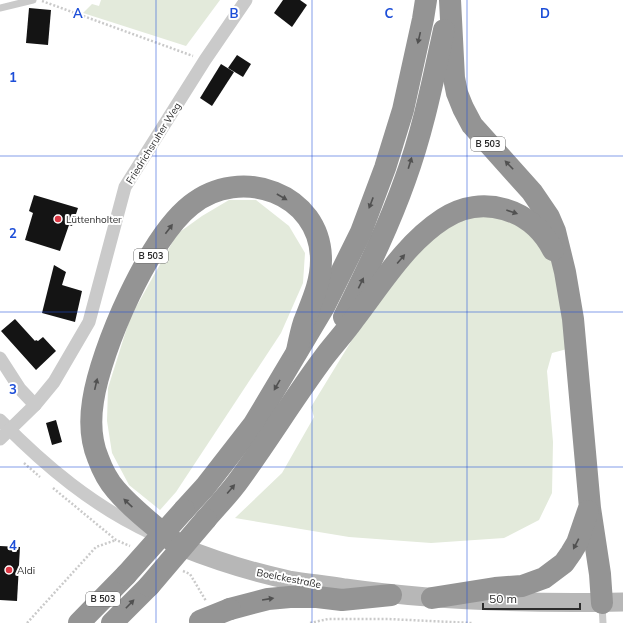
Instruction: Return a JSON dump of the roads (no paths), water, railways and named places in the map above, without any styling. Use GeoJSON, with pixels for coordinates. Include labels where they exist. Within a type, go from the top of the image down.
{"type":"FeatureCollection","features":[{"type":"Feature","properties":{"kind":"highway","name":"B 503"},"geometry":{"type":"LineString","coordinates":[[79,623],[126,575],[205,488],[254,424],[325,305],[361,232],[385,168],[403,110],[426,0]]}},
{"type":"Feature","properties":{"kind":"highway","name":"B 503"},"geometry":{"type":"LineString","coordinates":[[449,0],[454,78],[460,101],[472,125],[487,143],[521,178],[549,217],[555,231],[565,272]]}},
{"type":"Feature","properties":{"kind":"highway","name":"B 503"},"geometry":{"type":"LineString","coordinates":[[112,623],[149,586],[238,481],[325,356],[379,245],[405,180],[426,113],[449,0]]}},
{"type":"Feature","properties":{"kind":"highway","name":"B 503"},"geometry":{"type":"LineString","coordinates":[[179,546],[150,523],[115,489],[105,475],[97,456],[92,437],[92,403],[99,370],[121,315],[137,282],[152,254],[179,216],[191,204],[217,191],[234,187],[255,187],[272,191],[285,198],[300,209],[310,220],[317,239],[321,259],[319,279],[314,299],[304,322],[297,351]]}},
{"type":"Feature","properties":{"kind":"highway"},"geometry":{"type":"LineString","coordinates":[[325,356],[407,252],[432,227],[454,212],[470,208],[494,207],[518,214],[532,222],[542,232],[565,272],[572,319],[590,508],[600,574],[610,609]]}},
{"type":"Feature","properties":{"kind":"highway"},"geometry":{"type":"LineString","coordinates":[[432,598],[495,588],[522,586],[544,578],[564,563],[571,553],[577,543],[590,508]]}},
{"type":"Feature","properties":{"kind":"highway"},"geometry":{"type":"LineString","coordinates":[[201,616],[268,599],[317,597],[342,600],[390,595]]}},
{"type":"Feature","properties":{"kind":"street","name":"Friedrichsruher Weg"},"geometry":{"type":"LineString","coordinates":[[5,435],[35,405],[54,382],[89,322],[125,188],[205,60],[246,0]]}},
{"type":"Feature","properties":{"kind":"street"},"geometry":{"type":"LineString","coordinates":[[0,358],[20,389],[35,405]]}},
{"type":"Feature","properties":{"kind":"street","name":"Boelckestraße"},"geometry":{"type":"LineString","coordinates":[[0,420],[5,435],[101,507],[146,531],[179,546],[222,562],[289,580],[390,595],[610,609]]}},
{"type":"Feature","properties":{"kind":"lane"},"geometry":{"type":"LineString","coordinates":[[0,8],[37,0]]}},
{"type":"Feature","properties":{"kind":"place","name":"Lüttenholter"},"geometry":{"type":"Point","coordinates":[58,219]}},
{"type":"Feature","properties":{"kind":"place","name":"Aldi"},"geometry":{"type":"Point","coordinates":[9,570]}}]}
